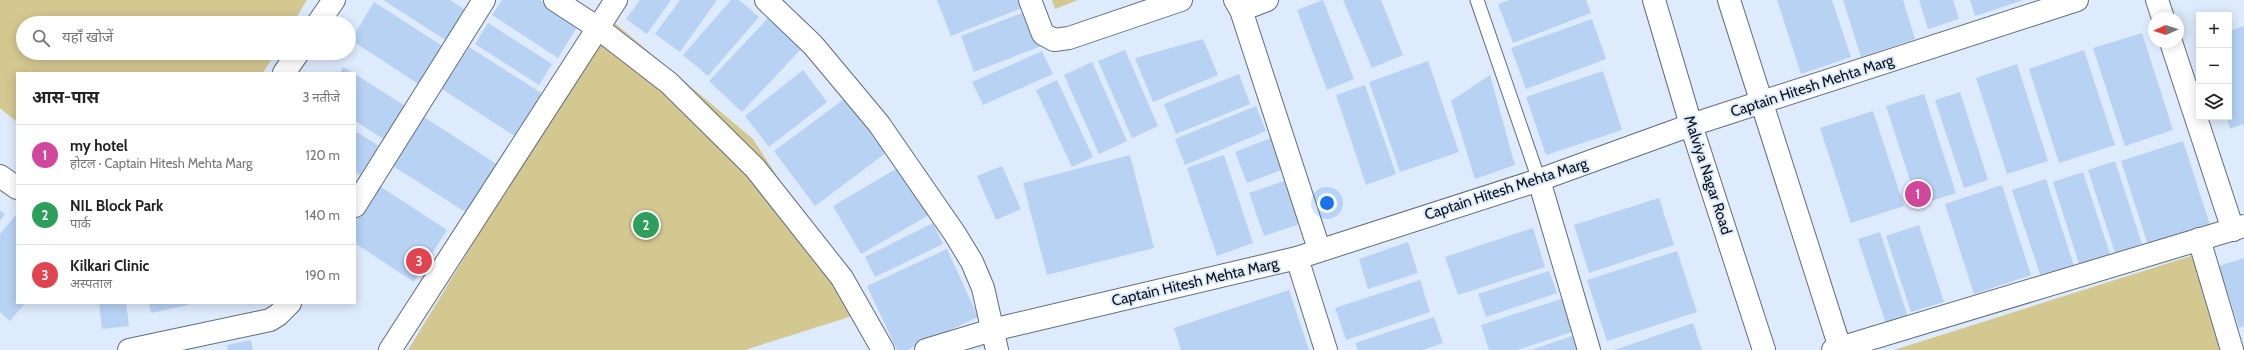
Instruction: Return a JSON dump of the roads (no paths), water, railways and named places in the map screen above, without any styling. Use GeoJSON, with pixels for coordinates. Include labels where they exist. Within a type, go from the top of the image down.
{"type":"FeatureCollection","features":[{"type":"Feature","properties":{"kind":"street"},"geometry":{"type":"LineString","coordinates":[[323,16],[334,0]]}},
{"type":"Feature","properties":{"kind":"street"},"geometry":{"type":"LineString","coordinates":[[356,204],[484,0]]}},
{"type":"Feature","properties":{"kind":"street"},"geometry":{"type":"LineString","coordinates":[[555,0],[598,28],[669,83],[755,168],[842,278],[883,350]]}},
{"type":"Feature","properties":{"kind":"street"},"geometry":{"type":"LineString","coordinates":[[390,350],[616,0]]}},
{"type":"Feature","properties":{"kind":"street"},"geometry":{"type":"LineString","coordinates":[[1030,0],[1042,34],[1054,40],[1069,38],[1181,0]]}},
{"type":"Feature","properties":{"kind":"street"},"geometry":{"type":"LineString","coordinates":[[1267,0],[1238,5],[1319,249]]}},
{"type":"Feature","properties":{"kind":"street","name":"Malviya Nagar Road"},"geometry":{"type":"LineString","coordinates":[[1654,0],[1691,125],[1764,350]]}},
{"type":"Feature","properties":{"kind":"street"},"geometry":{"type":"LineString","coordinates":[[1729,0],[1762,102],[1836,349],[2238,228],[2173,48]]}},
{"type":"Feature","properties":{"kind":"street","name":"Captain Hitesh Mehta Marg"},"geometry":{"type":"LineString","coordinates":[[926,350],[994,340],[1297,258],[1319,249],[1539,180],[1691,125],[2077,0]]}},
{"type":"Feature","properties":{"kind":"street"},"geometry":{"type":"LineString","coordinates":[[2157,0],[2161,12]]}},
{"type":"Feature","properties":{"kind":"street"},"geometry":{"type":"LineString","coordinates":[[771,2],[812,45],[879,124],[948,222],[975,268],[982,288],[994,340]]}},
{"type":"Feature","properties":{"kind":"street"},"geometry":{"type":"LineString","coordinates":[[285,72],[293,60]]}},
{"type":"Feature","properties":{"kind":"street"},"geometry":{"type":"LineString","coordinates":[[0,176],[16,187]]}},
{"type":"Feature","properties":{"kind":"street"},"geometry":{"type":"LineString","coordinates":[[1539,180],[1590,350]]}},
{"type":"Feature","properties":{"kind":"street"},"geometry":{"type":"LineString","coordinates":[[2199,239],[2232,350]]}},
{"type":"Feature","properties":{"kind":"street"},"geometry":{"type":"LineString","coordinates":[[1297,258],[1326,350]]}},
{"type":"Feature","properties":{"kind":"street"},"geometry":{"type":"LineString","coordinates":[[129,350],[270,320],[278,315],[289,304]]}},
{"type":"Feature","properties":{"kind":"lane"},"geometry":{"type":"LineString","coordinates":[[1477,0],[1539,180]]}},
{"type":"Feature","properties":{"kind":"place","name":"my hotel"},"geometry":{"type":"Point","coordinates":[1918,194]}},
{"type":"Feature","properties":{"kind":"place","name":"NIL Block Park"},"geometry":{"type":"Point","coordinates":[646,225]}},
{"type":"Feature","properties":{"kind":"place","name":"Kilkari Clinic"},"geometry":{"type":"Point","coordinates":[419,261]}}]}
